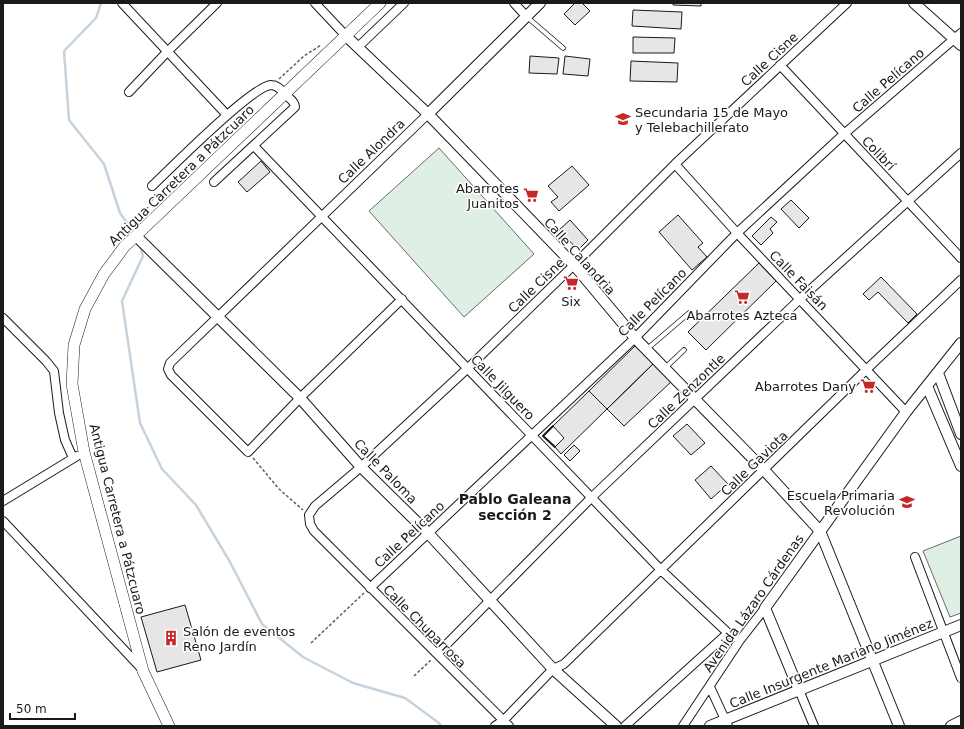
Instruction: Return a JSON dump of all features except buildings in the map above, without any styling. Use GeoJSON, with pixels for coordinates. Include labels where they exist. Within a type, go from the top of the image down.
{"type":"FeatureCollection","features":[{"type":"Feature","properties":{"kind":"main road","name":"Antigua Carretera a Pátzcuaro"},"geometry":{"type":"LineString","coordinates":[[169,726],[143,671],[84,452],[72,384],[74,345],[85,309],[104,274],[124,248],[380,3]]}},
{"type":"Feature","properties":{"kind":"street"},"geometry":{"type":"LineString","coordinates":[[122,3],[227,115]]}},
{"type":"Feature","properties":{"kind":"street"},"geometry":{"type":"LineString","coordinates":[[130,92],[167,52],[217,3]]}},
{"type":"Feature","properties":{"kind":"street","name":"Calle Calandria"},"geometry":{"type":"LineString","coordinates":[[315,3],[346,36],[428,114],[574,266],[646,350],[764,470],[820,532],[899,726]]}},
{"type":"Feature","properties":{"kind":"street"},"geometry":{"type":"LineString","coordinates":[[358,47],[404,3]]}},
{"type":"Feature","properties":{"kind":"street"},"geometry":{"type":"LineString","coordinates":[[514,3],[526,16]]}},
{"type":"Feature","properties":{"kind":"street","name":"Calle Alondra"},"geometry":{"type":"LineString","coordinates":[[248,452],[171,375],[168,369],[170,363],[428,114],[540,3]]}},
{"type":"Feature","properties":{"kind":"street","name":"Calle Cisne"},"geometry":{"type":"LineString","coordinates":[[309,515],[315,506],[361,467],[468,368],[574,266],[675,164],[847,3]]}},
{"type":"Feature","properties":{"kind":"street"},"geometry":{"type":"LineString","coordinates":[[914,3],[959,39]]}},
{"type":"Feature","properties":{"kind":"street","name":"Calle Pelícano"},"geometry":{"type":"LineString","coordinates":[[370,588],[635,338],[737,233],[844,134],[959,39]]}},
{"type":"Feature","properties":{"kind":"street","name":"Colibrí"},"geometry":{"type":"LineString","coordinates":[[780,65],[961,258]]}},
{"type":"Feature","properties":{"kind":"street"},"geometry":{"type":"LineString","coordinates":[[156,187],[227,115],[263,87],[272,85],[277,87],[294,103],[295,107],[214,182]]}},
{"type":"Feature","properties":{"kind":"street","name":"Calle Jilguero"},"geometry":{"type":"LineString","coordinates":[[254,146],[321,218],[402,299],[661,570],[728,633],[740,640]]}},
{"type":"Feature","properties":{"kind":"street","name":"Calle Zenzontle"},"geometry":{"type":"LineString","coordinates":[[437,654],[592,497],[800,299],[909,202],[961,153]]}},
{"type":"Feature","properties":{"kind":"street","name":"Calle Faisán"},"geometry":{"type":"LineString","coordinates":[[675,164],[737,233],[906,412]]}},
{"type":"Feature","properties":{"kind":"street","name":"Calle Paloma"},"geometry":{"type":"LineString","coordinates":[[136,236],[300,398],[361,467],[428,533],[553,669],[616,726]]}},
{"type":"Feature","properties":{"kind":"street","name":"Calle Gaviota"},"geometry":{"type":"LineString","coordinates":[[495,726],[506,723],[553,669],[564,664],[867,369],[961,280]]}},
{"type":"Feature","properties":{"kind":"street"},"geometry":{"type":"LineString","coordinates":[[248,452],[300,398],[402,299]]}},
{"type":"Feature","properties":{"kind":"street"},"geometry":{"type":"LineString","coordinates":[[3,318],[46,360],[54,371],[64,433],[73,458]]}},
{"type":"Feature","properties":{"kind":"street","name":"Avenida Lázaro Cárdenas"},"geometry":{"type":"LineString","coordinates":[[683,726],[740,640],[765,608],[906,412],[961,343]]}},
{"type":"Feature","properties":{"kind":"street"},"geometry":{"type":"LineString","coordinates":[[938,373],[960,430],[950,436]]}},
{"type":"Feature","properties":{"kind":"street"},"geometry":{"type":"LineString","coordinates":[[927,386],[950,436],[961,466]]}},
{"type":"Feature","properties":{"kind":"street"},"geometry":{"type":"LineString","coordinates":[[3,501],[84,452]]}},
{"type":"Feature","properties":{"kind":"street","name":"Calle Chuparrosa"},"geometry":{"type":"LineString","coordinates":[[309,515],[310,524],[314,531],[506,723]]}},
{"type":"Feature","properties":{"kind":"street"},"geometry":{"type":"LineString","coordinates":[[3,521],[143,671]]}},
{"type":"Feature","properties":{"kind":"street"},"geometry":{"type":"LineString","coordinates":[[916,557],[961,678]]}},
{"type":"Feature","properties":{"kind":"street"},"geometry":{"type":"LineString","coordinates":[[765,608],[814,726]]}},
{"type":"Feature","properties":{"kind":"street","name":"Calle Insurgente Mariano Jiménez"},"geometry":{"type":"LineString","coordinates":[[710,726],[727,723],[799,690],[961,625]]}},
{"type":"Feature","properties":{"kind":"street"},"geometry":{"type":"LineString","coordinates":[[625,726],[728,633]]}},
{"type":"Feature","properties":{"kind":"street"},"geometry":{"type":"LineString","coordinates":[[562,676],[564,664]]}},
{"type":"Feature","properties":{"kind":"street"},"geometry":{"type":"LineString","coordinates":[[710,687],[727,723]]}},
{"type":"Feature","properties":{"kind":"street"},"geometry":{"type":"LineString","coordinates":[[951,726],[961,722]]}},
{"type":"Feature","properties":{"kind":"lane"},"geometry":{"type":"LineString","coordinates":[[526,16],[563,48]]}},
{"type":"Feature","properties":{"kind":"lane"},"geometry":{"type":"LineString","coordinates":[[646,350],[689,313]]}},
{"type":"Feature","properties":{"kind":"lane"},"geometry":{"type":"LineString","coordinates":[[664,368],[684,350]]}},
{"type":"Feature","properties":{"kind":"path"},"geometry":{"type":"LineString","coordinates":[[272,85],[304,56],[323,44]]}},
{"type":"Feature","properties":{"kind":"path"},"geometry":{"type":"LineString","coordinates":[[142,216],[156,187]]}},
{"type":"Feature","properties":{"kind":"path"},"geometry":{"type":"LineString","coordinates":[[248,452],[279,489],[309,515]]}},
{"type":"Feature","properties":{"kind":"path"},"geometry":{"type":"LineString","coordinates":[[311,643],[370,588]]}},
{"type":"Feature","properties":{"kind":"path"},"geometry":{"type":"LineString","coordinates":[[414,676],[437,654]]}},
{"type":"Feature","properties":{"kind":"green space"},"geometry":{"type":"Polygon","coordinates":[[[439,148],[534,254],[464,317],[369,211],[439,148]]]}},
{"type":"Feature","properties":{"kind":"green space"},"geometry":{"type":"Polygon","coordinates":[[[961,536],[961,613],[950,617],[923,551],[961,536]]]}},
{"type":"Feature","properties":{"kind":"waterway"},"geometry":{"type":"LineString","coordinates":[[101,3],[96,18],[64,51],[69,120],[104,164],[120,213],[127,223]]}},
{"type":"Feature","properties":{"kind":"waterway"},"geometry":{"type":"LineString","coordinates":[[140,246],[143,256],[122,301],[140,423],[162,469],[196,505],[230,562],[262,624],[303,657],[353,683],[405,698],[441,726]]}},
{"type":"Feature","properties":{"kind":"wall"},"geometry":{"type":"LineString","coordinates":[[553,426],[543,436],[555,447]]}},
{"type":"Feature","properties":{"kind":"place","name":"Secundaria 15 de Mayo y Telebachillerato"},"geometry":{"type":"Point","coordinates":[623,119]}},
{"type":"Feature","properties":{"kind":"place","name":"Abarrotes Juanitos"},"geometry":{"type":"Point","coordinates":[531,195]}},
{"type":"Feature","properties":{"kind":"place","name":"Six"},"geometry":{"type":"Point","coordinates":[571,283]}},
{"type":"Feature","properties":{"kind":"place","name":"Abarrotes Azteca"},"geometry":{"type":"Point","coordinates":[742,297]}},
{"type":"Feature","properties":{"kind":"place","name":"Abarrotes Dany"},"geometry":{"type":"Point","coordinates":[868,386]}},
{"type":"Feature","properties":{"kind":"place","name":"Escuela Primaria Revolución"},"geometry":{"type":"Point","coordinates":[907,502]}},
{"type":"Feature","properties":{"kind":"place","name":"Salón de eventos Reno Jardín"},"geometry":{"type":"Point","coordinates":[171,638]}},
{"type":"Feature","properties":{"kind":"district","name":"Pablo Galeana sección 2"},"geometry":{"type":"Point","coordinates":[515,508]}}]}
